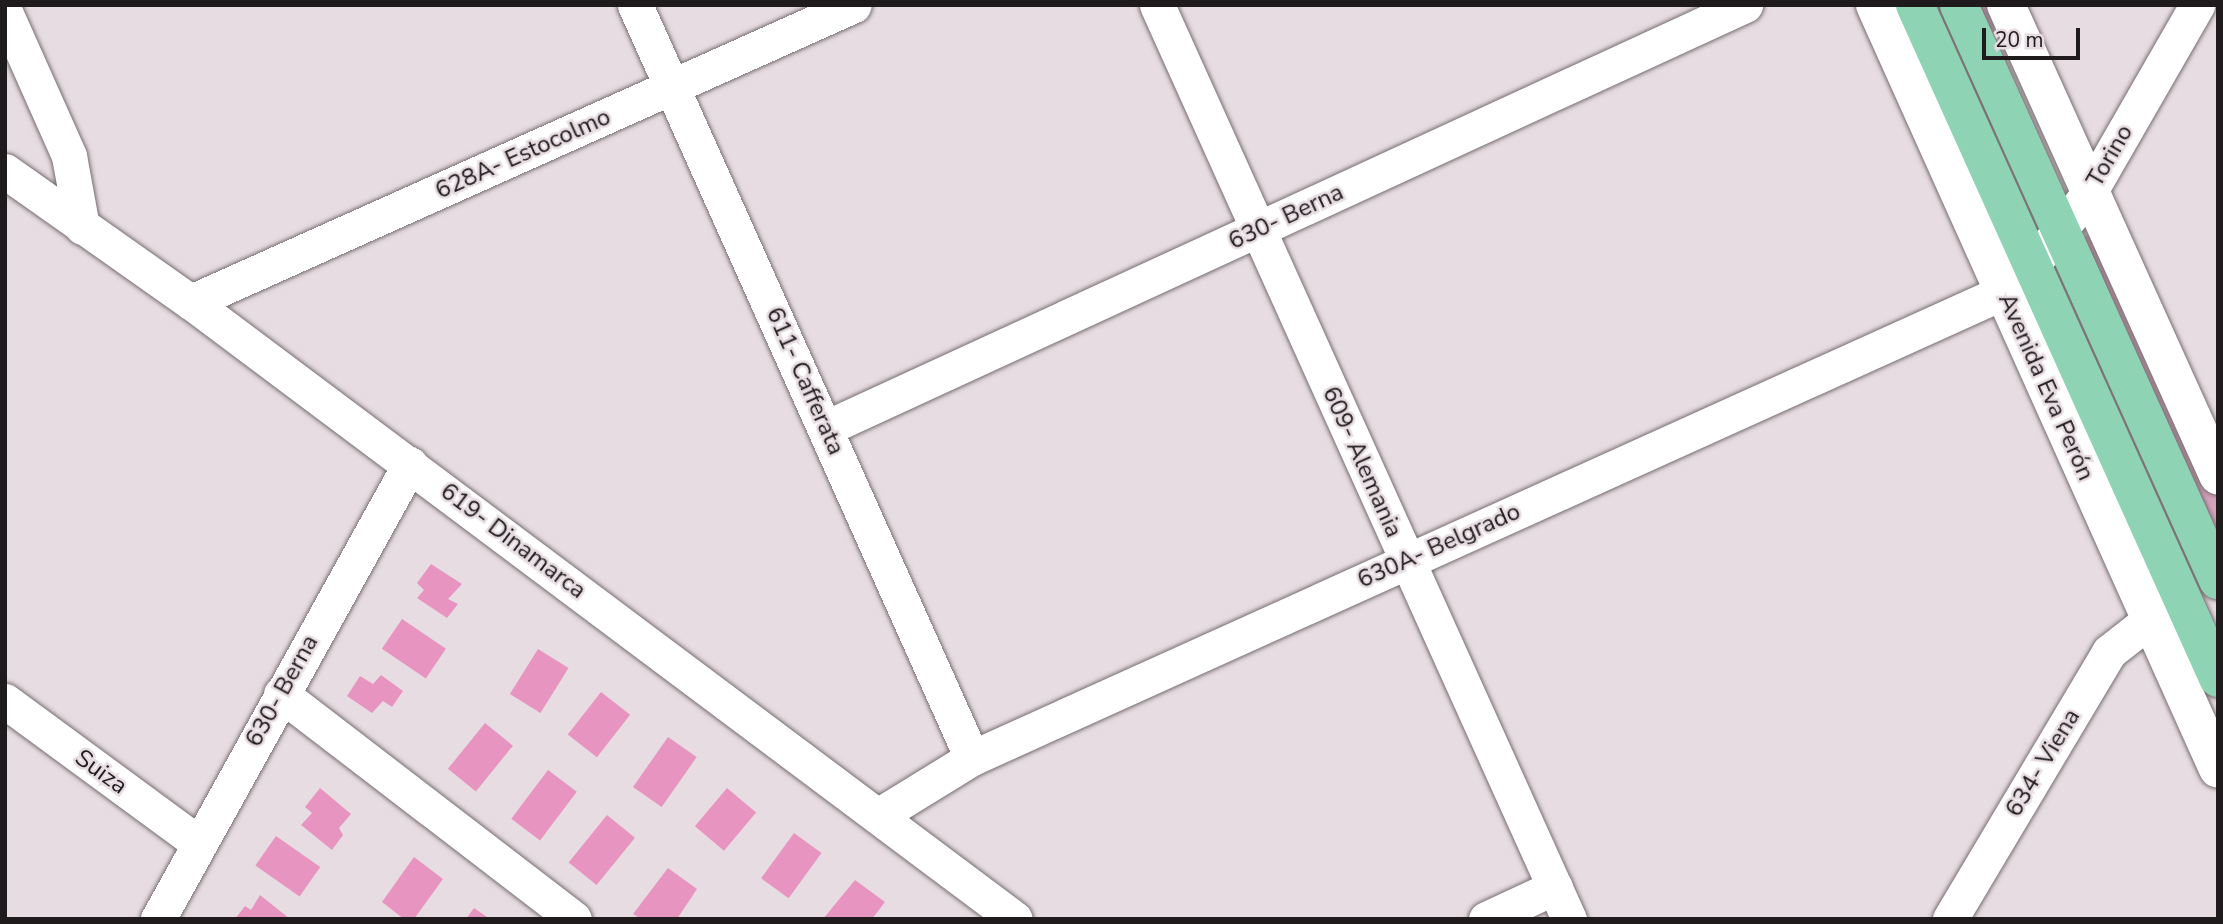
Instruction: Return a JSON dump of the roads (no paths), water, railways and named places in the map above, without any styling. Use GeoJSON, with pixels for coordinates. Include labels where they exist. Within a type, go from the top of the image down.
{"type":"FeatureCollection","features":[{"type":"Feature","properties":{"kind":"main road","name":"Avenida Eva Perón"},"geometry":{"type":"LineString","coordinates":[[1915,5],[2218,678]]}},
{"type":"Feature","properties":{"kind":"main road"},"geometry":{"type":"LineString","coordinates":[[1959,5],[2218,580]]}},
{"type":"Feature","properties":{"kind":"street","name":"611- Cafferata"},"geometry":{"type":"LineString","coordinates":[[635,5],[972,758]]}},
{"type":"Feature","properties":{"kind":"street","name":"628A- Estocolmo"},"geometry":{"type":"LineString","coordinates":[[191,302],[855,5]]}},
{"type":"Feature","properties":{"kind":"street","name":"609- Alemania"},"geometry":{"type":"LineString","coordinates":[[1157,5],[1569,919]]}},
{"type":"Feature","properties":{"kind":"street","name":"630- Berna"},"geometry":{"type":"LineString","coordinates":[[826,428],[1745,5]]}},
{"type":"Feature","properties":{"kind":"street","name":"Avenida Eva Perón"},"geometry":{"type":"LineString","coordinates":[[1875,5],[2218,769]]}},
{"type":"Feature","properties":{"kind":"street"},"geometry":{"type":"LineString","coordinates":[[2006,5],[2218,475]]}},
{"type":"Feature","properties":{"kind":"street","name":"Torino"},"geometry":{"type":"LineString","coordinates":[[2003,292],[2032,265],[2089,193],[2196,5]]}},
{"type":"Feature","properties":{"kind":"street"},"geometry":{"type":"LineString","coordinates":[[5,12],[69,156],[82,227]]}},
{"type":"Feature","properties":{"kind":"street","name":"619- Dinamarca"},"geometry":{"type":"LineString","coordinates":[[5,171],[191,302],[410,464],[881,814],[1015,919]]}},
{"type":"Feature","properties":{"kind":"street","name":"630A- Belgrado"},"geometry":{"type":"LineString","coordinates":[[881,814],[972,758],[2003,292]]}},
{"type":"Feature","properties":{"kind":"street","name":"630- Berna"},"geometry":{"type":"LineString","coordinates":[[158,919],[197,842],[410,464]]}},
{"type":"Feature","properties":{"kind":"street","name":"634- Viena"},"geometry":{"type":"LineString","coordinates":[[1950,919],[2109,652],[2151,619]]}},
{"type":"Feature","properties":{"kind":"street"},"geometry":{"type":"LineString","coordinates":[[281,694],[574,919]]}},
{"type":"Feature","properties":{"kind":"street","name":"Suiza"},"geometry":{"type":"LineString","coordinates":[[5,701],[197,842]]}},
{"type":"Feature","properties":{"kind":"street"},"geometry":{"type":"LineString","coordinates":[[1486,919],[1555,887]]}}]}
